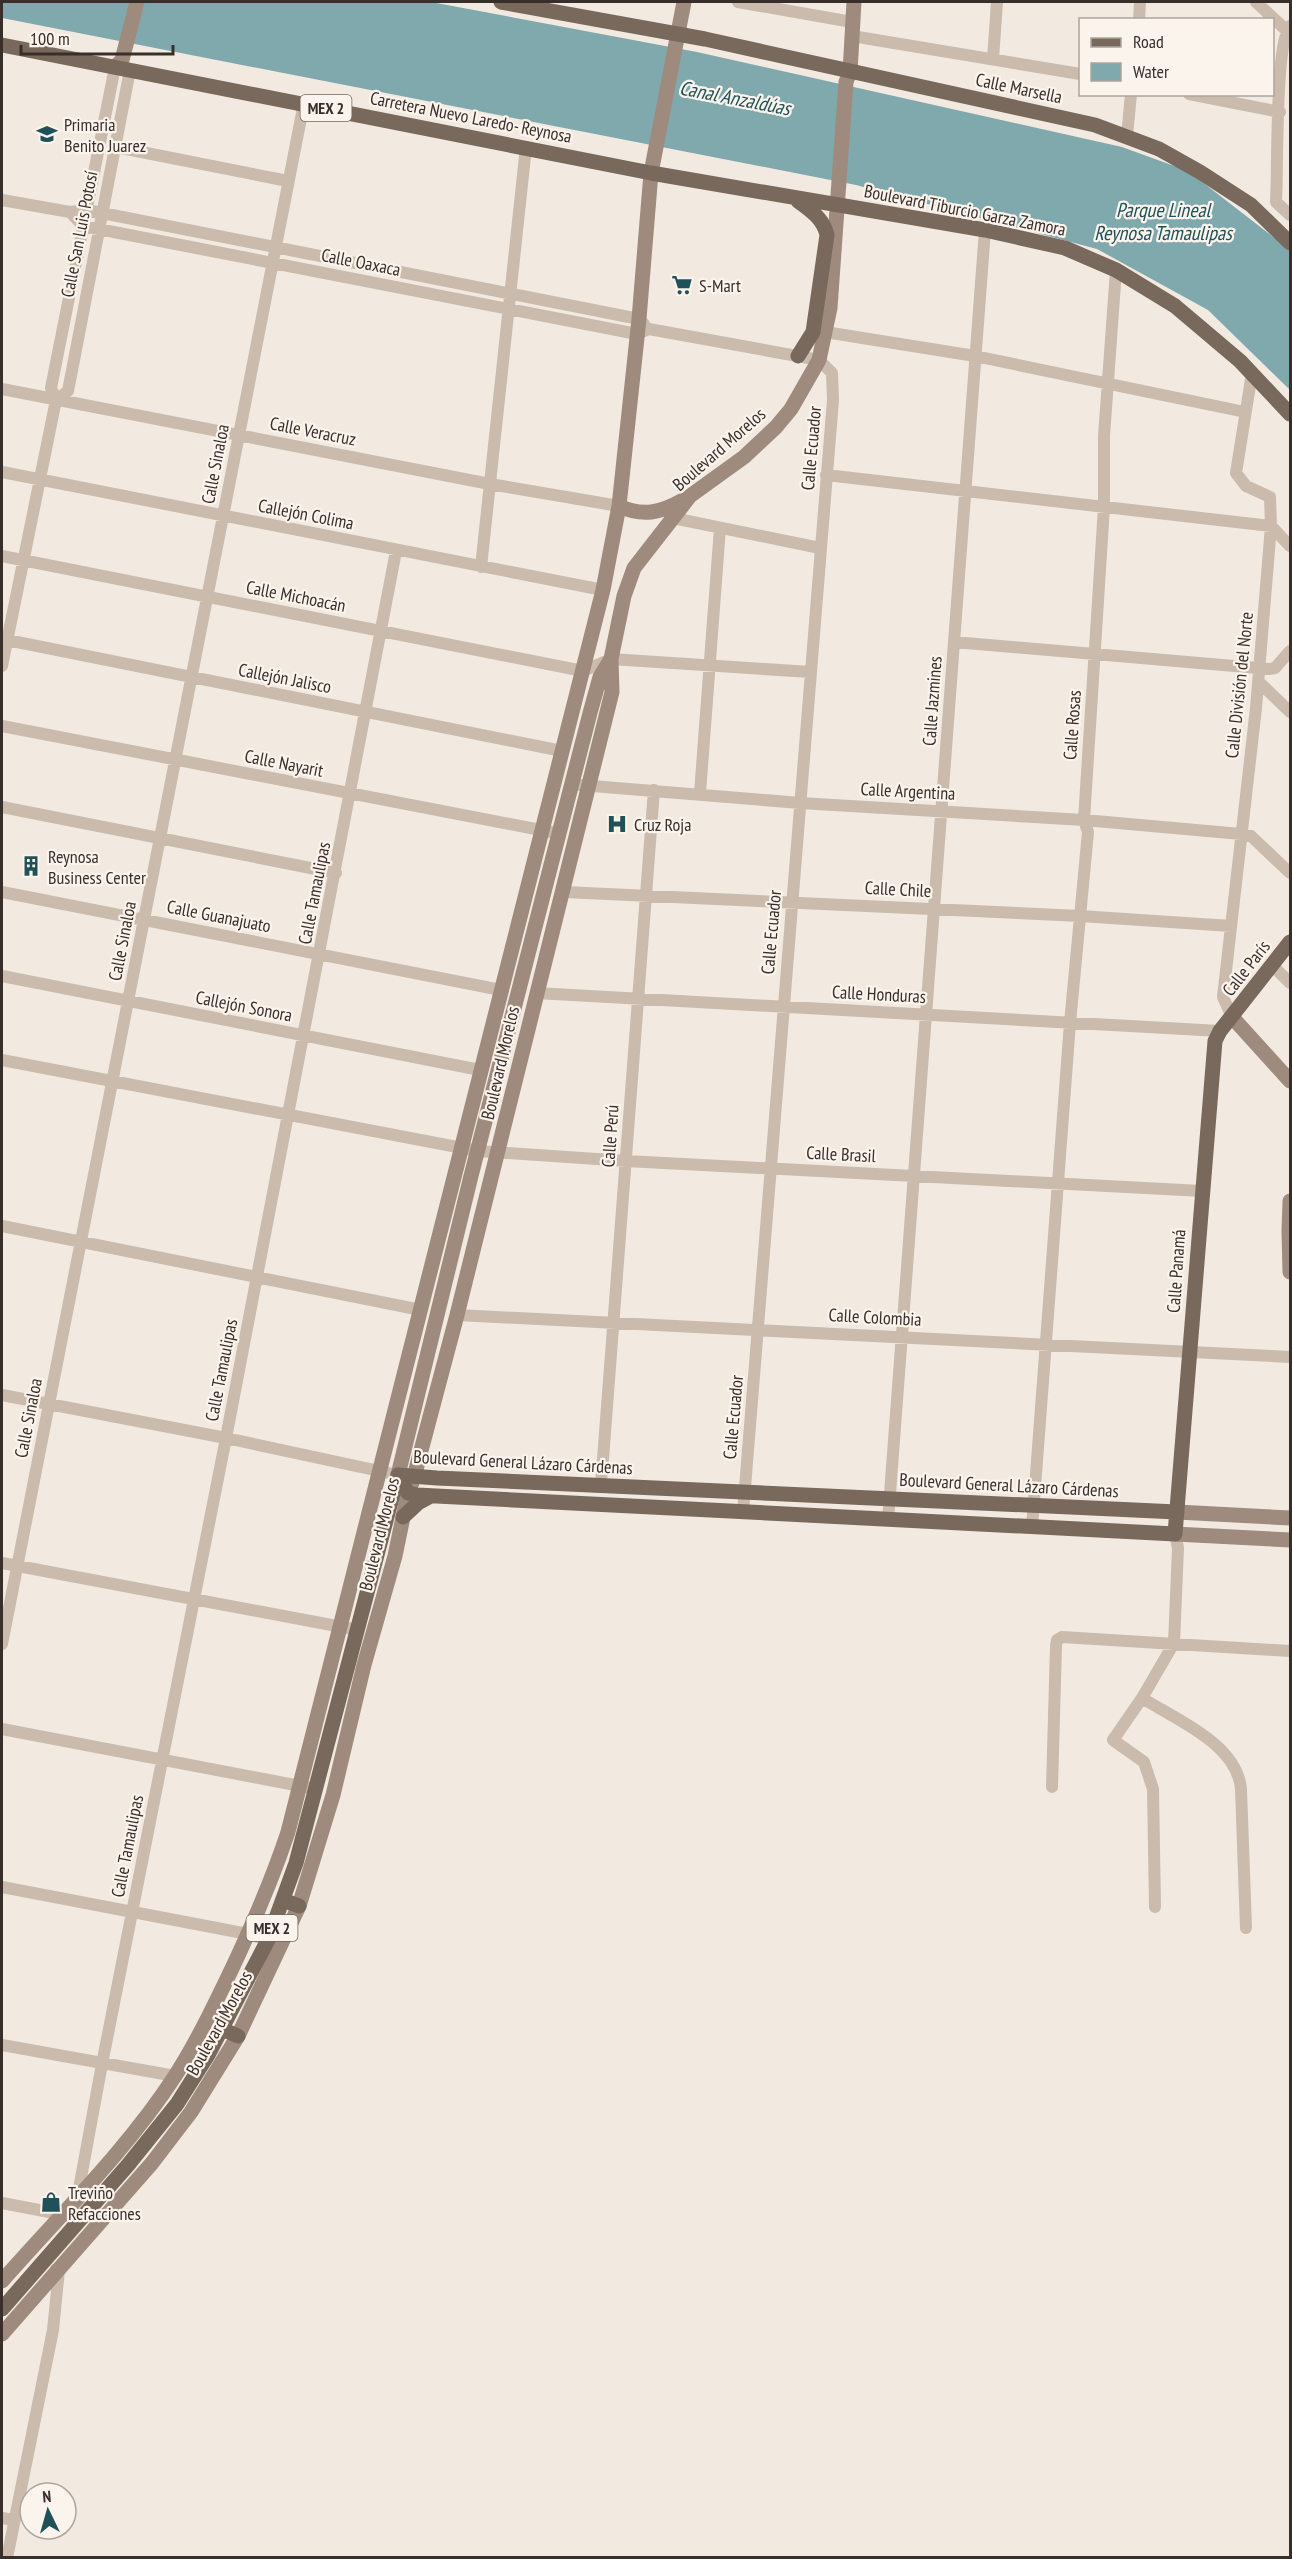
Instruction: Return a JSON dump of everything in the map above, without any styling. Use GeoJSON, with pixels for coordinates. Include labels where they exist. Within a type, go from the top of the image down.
{"type":"FeatureCollection","features":[{"type":"Feature","properties":{"kind":"main road","name":"Calle Marsella"},"geometry":{"type":"LineString","coordinates":[[501,2],[552,6],[676,39],[848,77],[1071,118],[1159,149],[1236,194],[1251,205],[1290,243]]}},
{"type":"Feature","properties":{"kind":"main road","name":"Carretera Nuevo Laredo- Reynosa"},"geometry":{"type":"LineString","coordinates":[[2,45],[123,62],[304,103],[651,173]]}},
{"type":"Feature","properties":{"kind":"main road","name":"Boulevard Tiburcio Garza Zamora"},"geometry":{"type":"LineString","coordinates":[[651,173],[985,230],[1065,248],[1116,270],[1175,306],[1252,373],[1290,414]]}},
{"type":"Feature","properties":{"kind":"main road"},"geometry":{"type":"LineString","coordinates":[[796,199],[819,217],[825,226],[827,235],[813,332],[798,357]]}},
{"type":"Feature","properties":{"kind":"main road","name":"Calle París"},"geometry":{"type":"LineString","coordinates":[[1232,1017],[1290,942]]}},
{"type":"Feature","properties":{"kind":"main road","name":"Calle Panamá"},"geometry":{"type":"LineString","coordinates":[[1175,1534],[1213,1053],[1220,1031],[1232,1017]]}},
{"type":"Feature","properties":{"kind":"main road","name":"Boulevard General Lázaro Cárdenas"},"geometry":{"type":"LineString","coordinates":[[398,1475],[1177,1512]]}},
{"type":"Feature","properties":{"kind":"main road","name":"Boulevard General Lázaro Cárdenas"},"geometry":{"type":"LineString","coordinates":[[398,1475],[408,1493],[432,1496],[1175,1534]]}},
{"type":"Feature","properties":{"kind":"main road","name":"Boulevard Morelos"},"geometry":{"type":"LineString","coordinates":[[2,2309],[128,2165],[177,2104],[222,2029],[268,1940],[296,1863],[316,1789],[357,1662],[358,1630],[398,1475]]}},
{"type":"Feature","properties":{"kind":"main road"},"geometry":{"type":"LineString","coordinates":[[553,1502],[554,1494],[558,1492],[588,1490],[598,1485]]}},
{"type":"Feature","properties":{"kind":"main road"},"geometry":{"type":"LineString","coordinates":[[403,1517],[418,1503],[432,1496]]}},
{"type":"Feature","properties":{"kind":"main road"},"geometry":{"type":"LineString","coordinates":[[283,1900],[299,1905]]}},
{"type":"Feature","properties":{"kind":"main road"},"geometry":{"type":"LineString","coordinates":[[222,2029],[238,2036]]}},
{"type":"Feature","properties":{"kind":"street","name":"Calle San Luis Potosí"},"geometry":{"type":"LineString","coordinates":[[2,666],[4,639],[56,400],[51,388],[87,210],[137,2]]}},
{"type":"Feature","properties":{"kind":"street"},"geometry":{"type":"LineString","coordinates":[[676,39],[684,2]]}},
{"type":"Feature","properties":{"kind":"street"},"geometry":{"type":"LineString","coordinates":[[738,2],[852,29],[1079,74]]}},
{"type":"Feature","properties":{"kind":"street"},"geometry":{"type":"LineString","coordinates":[[848,77],[854,2]]}},
{"type":"Feature","properties":{"kind":"street"},"geometry":{"type":"LineString","coordinates":[[993,58],[997,2]]}},
{"type":"Feature","properties":{"kind":"street"},"geometry":{"type":"LineString","coordinates":[[1138,18],[1140,2]]}},
{"type":"Feature","properties":{"kind":"street"},"geometry":{"type":"LineString","coordinates":[[1256,2],[1288,28],[1281,64],[1276,202],[1290,215]]}},
{"type":"Feature","properties":{"kind":"street","name":"Boulevard Morelos"},"geometry":{"type":"LineString","coordinates":[[2,2281],[120,2148],[175,2076],[204,2027],[248,1934],[280,1855],[300,1786],[603,591],[619,506],[642,328],[651,173],[676,39]]}},
{"type":"Feature","properties":{"kind":"street","name":"Calle San Luis Potosí"},"geometry":{"type":"LineString","coordinates":[[56,400],[68,391],[116,147],[123,62]]}},
{"type":"Feature","properties":{"kind":"street"},"geometry":{"type":"LineString","coordinates":[[1281,64],[1290,73]]}},
{"type":"Feature","properties":{"kind":"street","name":"Boulevard Morelos"},"geometry":{"type":"LineString","coordinates":[[398,1475],[478,1151],[603,667],[629,580],[649,546],[690,496],[744,457],[776,427],[797,400],[819,360],[830,308],[848,77]]}},
{"type":"Feature","properties":{"kind":"street"},"geometry":{"type":"LineString","coordinates":[[1127,136],[1131,96]]}},
{"type":"Feature","properties":{"kind":"street"},"geometry":{"type":"LineString","coordinates":[[1199,96],[1280,112]]}},
{"type":"Feature","properties":{"kind":"street","name":"Calle Sinaloa"},"geometry":{"type":"LineString","coordinates":[[2,1644],[304,103]]}},
{"type":"Feature","properties":{"kind":"street"},"geometry":{"type":"LineString","coordinates":[[116,147],[288,181]]}},
{"type":"Feature","properties":{"kind":"street"},"geometry":{"type":"LineString","coordinates":[[481,567],[526,147]]}},
{"type":"Feature","properties":{"kind":"street","name":"Calle Oaxaca"},"geometry":{"type":"LineString","coordinates":[[2,200],[70,212],[87,210],[510,294],[642,328]]}},
{"type":"Feature","properties":{"kind":"street"},"geometry":{"type":"LineString","coordinates":[[70,212],[84,226]]}},
{"type":"Feature","properties":{"kind":"street","name":"Calle Oaxaca"},"geometry":{"type":"LineString","coordinates":[[84,226],[508,309],[642,328],[819,360]]}},
{"type":"Feature","properties":{"kind":"street","name":"Calle Jazmines"},"geometry":{"type":"LineString","coordinates":[[888,1520],[985,230]]}},
{"type":"Feature","properties":{"kind":"street","name":"Calle Rosas"},"geometry":{"type":"LineString","coordinates":[[1032,1527],[1060,1182],[1070,1023],[1088,832],[1084,820],[1104,507],[1104,436],[1116,270]]}},
{"type":"Feature","properties":{"kind":"street"},"geometry":{"type":"LineString","coordinates":[[825,332],[975,356],[1245,412]]}},
{"type":"Feature","properties":{"kind":"street","name":"Calle Ecuador"},"geometry":{"type":"LineString","coordinates":[[743,1512],[833,400],[832,373],[819,360]]}},
{"type":"Feature","properties":{"kind":"street","name":"Calle División del Norte"},"geometry":{"type":"LineString","coordinates":[[1232,1017],[1223,997],[1260,667],[1271,526],[1270,497],[1246,486],[1236,472],[1252,373]]}},
{"type":"Feature","properties":{"kind":"street","name":"Calle Veracruz"},"geometry":{"type":"LineString","coordinates":[[2,389],[490,484],[619,506]]}},
{"type":"Feature","properties":{"kind":"street","name":"Callejón Colima"},"geometry":{"type":"LineString","coordinates":[[2,472],[603,591]]}},
{"type":"Feature","properties":{"kind":"street"},"geometry":{"type":"LineString","coordinates":[[826,475],[1271,526],[1290,546]]}},
{"type":"Feature","properties":{"kind":"street"},"geometry":{"type":"LineString","coordinates":[[619,506],[636,513],[651,514],[668,509],[690,496]]}},
{"type":"Feature","properties":{"kind":"street"},"geometry":{"type":"LineString","coordinates":[[673,518],[820,548]]}},
{"type":"Feature","properties":{"kind":"street"},"geometry":{"type":"LineString","coordinates":[[700,793],[720,528]]}},
{"type":"Feature","properties":{"kind":"street","name":"Calle Tamaulipas"},"geometry":{"type":"LineString","coordinates":[[81,2218],[78,2194],[102,2064],[258,1277],[396,551]]}},
{"type":"Feature","properties":{"kind":"street","name":"Calle Michoacán"},"geometry":{"type":"LineString","coordinates":[[2,556],[583,671]]}},
{"type":"Feature","properties":{"kind":"street","name":"Boulevard Morelos"},"geometry":{"type":"LineString","coordinates":[[2,2334],[152,2163],[191,2112],[238,2036],[299,1905],[333,1795],[357,1662],[395,1556],[408,1493],[457,1315],[612,692],[594,630]]}},
{"type":"Feature","properties":{"kind":"street","name":"Callejón Jalisco"},"geometry":{"type":"LineString","coordinates":[[4,639],[562,751]]}},
{"type":"Feature","properties":{"kind":"street"},"geometry":{"type":"LineString","coordinates":[[954,642],[1275,668],[1290,651]]}},
{"type":"Feature","properties":{"kind":"street"},"geometry":{"type":"LineString","coordinates":[[583,671],[603,667],[709,665],[810,672]]}},
{"type":"Feature","properties":{"kind":"street"},"geometry":{"type":"LineString","coordinates":[[1258,681],[1290,712]]}},
{"type":"Feature","properties":{"kind":"street","name":"Calle Nayarit"},"geometry":{"type":"LineString","coordinates":[[2,726],[560,834]]}},
{"type":"Feature","properties":{"kind":"street","name":"Calle Argentina"},"geometry":{"type":"LineString","coordinates":[[573,784],[800,803],[1084,820],[1241,834]]}},
{"type":"Feature","properties":{"kind":"street","name":"Calle Perú"},"geometry":{"type":"LineString","coordinates":[[598,1485],[613,1323],[654,790]]}},
{"type":"Feature","properties":{"kind":"street"},"geometry":{"type":"LineString","coordinates":[[2,807],[336,873]]}},
{"type":"Feature","properties":{"kind":"street"},"geometry":{"type":"LineString","coordinates":[[1241,834],[1251,836],[1290,873]]}},
{"type":"Feature","properties":{"kind":"street","name":"Calle Guanajuato"},"geometry":{"type":"LineString","coordinates":[[2,892],[501,990]]}},
{"type":"Feature","properties":{"kind":"street","name":"Calle Chile"},"geometry":{"type":"LineString","coordinates":[[564,892],[935,908],[1231,926]]}},
{"type":"Feature","properties":{"kind":"street"},"geometry":{"type":"LineString","coordinates":[[1273,966],[1290,983]]}},
{"type":"Feature","properties":{"kind":"street","name":"Callejón Sonora"},"geometry":{"type":"LineString","coordinates":[[2,976],[480,1070]]}},
{"type":"Feature","properties":{"kind":"street","name":"Calle Honduras"},"geometry":{"type":"LineString","coordinates":[[537,993],[1220,1031]]}},
{"type":"Feature","properties":{"kind":"street"},"geometry":{"type":"LineString","coordinates":[[1232,1017],[1290,1081]]}},
{"type":"Feature","properties":{"kind":"street","name":"Calle Brasil"},"geometry":{"type":"LineString","coordinates":[[2,1060],[478,1151],[626,1161],[1202,1191]]}},
{"type":"Feature","properties":{"kind":"street"},"geometry":{"type":"LineString","coordinates":[[1290,1201],[1290,1272]]}},
{"type":"Feature","properties":{"kind":"street"},"geometry":{"type":"LineString","coordinates":[[2,1226],[421,1310]]}},
{"type":"Feature","properties":{"kind":"street","name":"Calle Colombia"},"geometry":{"type":"LineString","coordinates":[[457,1315],[903,1336],[1290,1358]]}},
{"type":"Feature","properties":{"kind":"street"},"geometry":{"type":"LineString","coordinates":[[2,1395],[226,1438],[398,1475]]}},
{"type":"Feature","properties":{"kind":"street","name":"Boulevard General Lázaro Cárdenas"},"geometry":{"type":"LineString","coordinates":[[1177,1512],[1290,1518]]}},
{"type":"Feature","properties":{"kind":"street"},"geometry":{"type":"LineString","coordinates":[[1155,1906],[1153,1789],[1144,1762],[1113,1740],[1142,1698],[1174,1643],[1178,1548],[1175,1534],[1290,1540]]}},
{"type":"Feature","properties":{"kind":"street"},"geometry":{"type":"LineString","coordinates":[[2,1563],[358,1630]]}},
{"type":"Feature","properties":{"kind":"street"},"geometry":{"type":"LineString","coordinates":[[1052,1787],[1058,1640],[1062,1637],[1290,1651]]}},
{"type":"Feature","properties":{"kind":"street"},"geometry":{"type":"LineString","coordinates":[[1142,1698],[1220,1747],[1235,1766],[1241,1789],[1245,1928]]}},
{"type":"Feature","properties":{"kind":"street"},"geometry":{"type":"LineString","coordinates":[[2,1729],[316,1789]]}},
{"type":"Feature","properties":{"kind":"street"},"geometry":{"type":"LineString","coordinates":[[2,1887],[248,1934],[268,1940]]}},
{"type":"Feature","properties":{"kind":"street"},"geometry":{"type":"LineString","coordinates":[[2,2045],[175,2076]]}},
{"type":"Feature","properties":{"kind":"street"},"geometry":{"type":"LineString","coordinates":[[2,2203],[81,2218]]}},
{"type":"Feature","properties":{"kind":"street"},"geometry":{"type":"LineString","coordinates":[[7,2558],[8,2519],[53,2330],[59,2270],[42,2262]]}},
{"type":"Feature","properties":{"kind":"water","name":"Parque Lineal Reynosa Tamaulipas"},"geometry":{"type":"Polygon","coordinates":[[[2,2],[431,2],[697,52],[1122,147],[1188,171],[1290,250],[1290,390],[1208,310],[1097,249],[856,185],[2,18],[2,2]]]}},
{"type":"Feature","properties":{"kind":"place","name":"Primaria Benito Juarez"},"geometry":{"type":"Point","coordinates":[47,134]}},
{"type":"Feature","properties":{"kind":"place","name":"S-Mart"},"geometry":{"type":"Point","coordinates":[682,285]}},
{"type":"Feature","properties":{"kind":"place","name":"Cruz Roja"},"geometry":{"type":"Point","coordinates":[617,824]}},
{"type":"Feature","properties":{"kind":"place","name":"Reynosa Business Center"},"geometry":{"type":"Point","coordinates":[31,866]}},
{"type":"Feature","properties":{"kind":"place","name":"Treviño Refacciones"},"geometry":{"type":"Point","coordinates":[51,2202]}},
{"type":"Feature","properties":{"kind":"water label","name":"Canal Anzaldúas"},"geometry":{"type":"Point","coordinates":[735,98]}}]}
